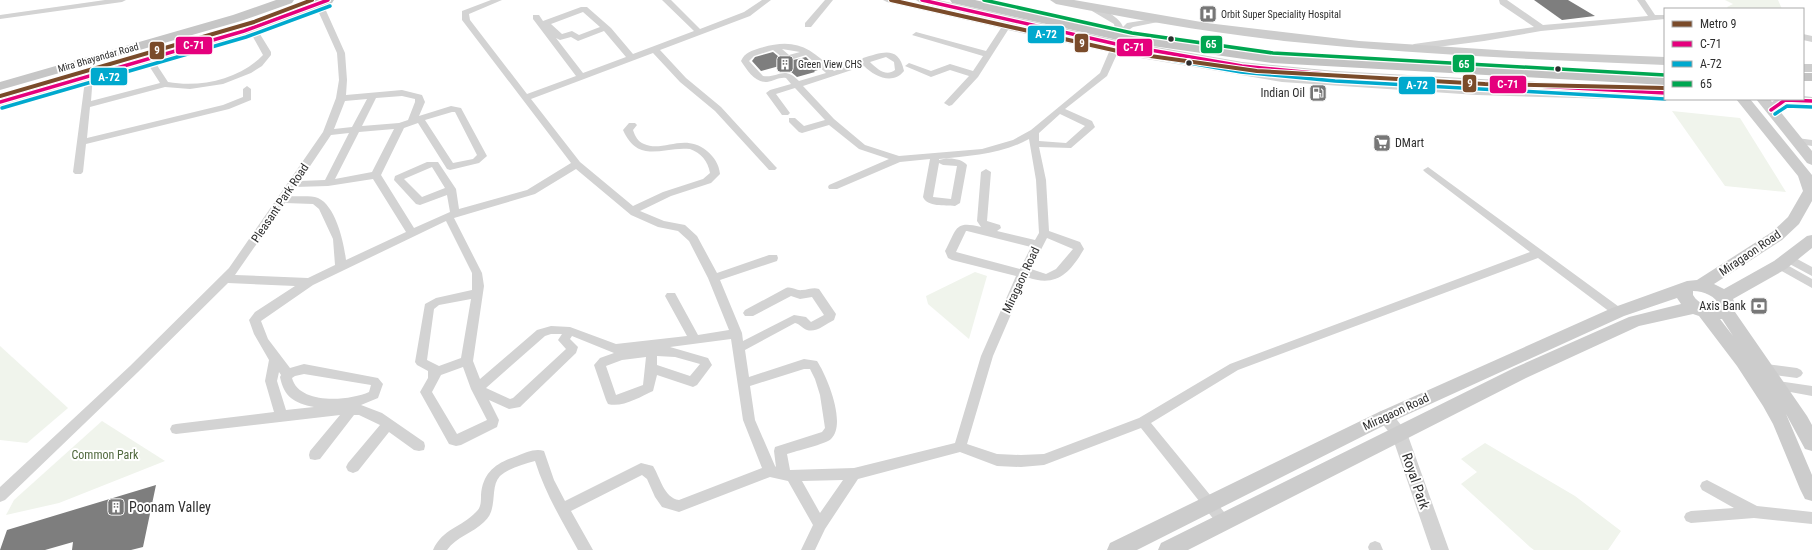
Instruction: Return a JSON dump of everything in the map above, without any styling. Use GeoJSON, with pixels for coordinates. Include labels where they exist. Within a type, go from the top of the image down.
{"type":"FeatureCollection","features":[{"type":"Feature","properties":{"kind":"highway"},"geometry":{"type":"LineString","coordinates":[[958,0],[1132,39],[1214,52],[1272,59],[1664,70]]}},
{"type":"Feature","properties":{"kind":"highway"},"geometry":{"type":"LineString","coordinates":[[1001,0],[1136,30],[1214,42],[1664,81]]}},
{"type":"Feature","properties":{"kind":"main road","name":"Mira Bhayandar Road"},"geometry":{"type":"LineString","coordinates":[[0,86],[237,18],[288,0]]}},
{"type":"Feature","properties":{"kind":"main road"},"geometry":{"type":"LineString","coordinates":[[922,0],[1046,33],[1117,43],[1242,66],[1365,81],[1664,93]]}},
{"type":"Feature","properties":{"kind":"main road"},"geometry":{"type":"LineString","coordinates":[[1056,0],[1095,9],[1158,20],[1312,41],[1410,48],[1664,61]]}},
{"type":"Feature","properties":{"kind":"main road","name":"Mira Bhayandar Road"},"geometry":{"type":"LineString","coordinates":[[0,102],[252,28],[324,2]]}},
{"type":"Feature","properties":{"kind":"main road","name":"Miragaon Road"},"geometry":{"type":"LineString","coordinates":[[1117,550],[1385,416],[1618,312],[1683,290],[1686,286],[1701,285],[1777,236],[1794,220],[1811,191],[1805,175],[1745,100]]}},
{"type":"Feature","properties":{"kind":"main road"},"geometry":{"type":"LineString","coordinates":[[1782,100],[1767,104],[1812,160]]}},
{"type":"Feature","properties":{"kind":"main road"},"geometry":{"type":"LineString","coordinates":[[1799,100],[1812,101]]}},
{"type":"Feature","properties":{"kind":"main road","name":"Miragaon Road"},"geometry":{"type":"LineString","coordinates":[[1179,548],[1224,522],[1399,433],[1520,374],[1635,321],[1699,309],[1713,314],[1812,240]]}},
{"type":"Feature","properties":{"kind":"main road"},"geometry":{"type":"LineString","coordinates":[[1701,285],[1717,292],[1801,422],[1812,443]]}},
{"type":"Feature","properties":{"kind":"main road"},"geometry":{"type":"LineString","coordinates":[[1683,290],[1684,296],[1699,309],[1742,359],[1777,414],[1810,485]]}},
{"type":"Feature","properties":{"kind":"street"},"geometry":{"type":"LineString","coordinates":[[0,17],[122,0]]}},
{"type":"Feature","properties":{"kind":"street"},"geometry":{"type":"LineString","coordinates":[[498,0],[469,10],[465,15],[466,20],[577,164],[632,211],[650,220],[681,228],[692,239],[714,278],[736,333],[740,348],[750,425],[770,470]]}},
{"type":"Feature","properties":{"kind":"street"},"geometry":{"type":"LineString","coordinates":[[666,0],[699,32]]}},
{"type":"Feature","properties":{"kind":"street"},"geometry":{"type":"LineString","coordinates":[[525,98],[747,14],[767,0]]}},
{"type":"Feature","properties":{"kind":"street"},"geometry":{"type":"LineString","coordinates":[[808,26],[829,0]]}},
{"type":"Feature","properties":{"kind":"street"},"geometry":{"type":"LineString","coordinates":[[887,0],[1006,27],[1046,33]]}},
{"type":"Feature","properties":{"kind":"street"},"geometry":{"type":"LineString","coordinates":[[1493,0],[1503,1],[1541,28]]}},
{"type":"Feature","properties":{"kind":"street"},"geometry":{"type":"LineString","coordinates":[[1641,0],[1653,18]]}},
{"type":"Feature","properties":{"kind":"street","name":"Pleasant Park Road"},"geometry":{"type":"LineString","coordinates":[[0,496],[134,369],[233,271],[294,184],[328,132],[341,98],[343,80],[341,52],[324,2]]}},
{"type":"Feature","properties":{"kind":"street"},"geometry":{"type":"LineString","coordinates":[[606,28],[578,38],[572,34],[560,37],[545,23],[584,9],[606,28],[632,58]]}},
{"type":"Feature","properties":{"kind":"street"},"geometry":{"type":"LineString","coordinates":[[1095,9],[1118,24],[1117,43]]}},
{"type":"Feature","properties":{"kind":"street"},"geometry":{"type":"LineString","coordinates":[[536,17],[581,77]]}},
{"type":"Feature","properties":{"kind":"street"},"geometry":{"type":"LineString","coordinates":[[1410,48],[1484,38],[1541,28],[1664,17]]}},
{"type":"Feature","properties":{"kind":"street"},"geometry":{"type":"LineString","coordinates":[[1034,138],[1059,110],[1104,74],[1117,43],[1130,25],[1158,20]]}},
{"type":"Feature","properties":{"kind":"street"},"geometry":{"type":"LineString","coordinates":[[949,102],[975,74],[1006,27]]}},
{"type":"Feature","properties":{"kind":"street"},"geometry":{"type":"LineString","coordinates":[[86,105],[166,84],[175,87],[194,88],[231,78],[258,66],[267,55],[267,52],[252,28]]}},
{"type":"Feature","properties":{"kind":"street"},"geometry":{"type":"LineString","coordinates":[[916,34],[987,54]]}},
{"type":"Feature","properties":{"kind":"street"},"geometry":{"type":"LineString","coordinates":[[832,74],[816,56],[808,52],[782,45],[774,46],[748,55],[745,61],[760,78],[767,79],[784,75],[789,76],[831,121],[862,147],[898,159],[934,159],[992,150],[1034,138],[1068,146],[1090,127],[1089,123],[1059,110]]}},
{"type":"Feature","properties":{"kind":"street"},"geometry":{"type":"LineString","coordinates":[[654,49],[682,80],[718,109],[772,168]]}},
{"type":"Feature","properties":{"kind":"street"},"geometry":{"type":"LineString","coordinates":[[148,58],[166,84]]}},
{"type":"Feature","properties":{"kind":"street"},"geometry":{"type":"LineString","coordinates":[[785,113],[771,93],[865,63]]}},
{"type":"Feature","properties":{"kind":"street"},"geometry":{"type":"LineString","coordinates":[[909,66],[931,74],[950,67],[975,74]]}},
{"type":"Feature","properties":{"kind":"street"},"geometry":{"type":"LineString","coordinates":[[78,172],[89,75]]}},
{"type":"Feature","properties":{"kind":"street"},"geometry":{"type":"LineString","coordinates":[[82,142],[226,107],[248,98],[247,89]]}},
{"type":"Feature","properties":{"kind":"street"},"geometry":{"type":"LineString","coordinates":[[328,132],[400,126],[416,121],[451,109],[458,110],[482,156],[476,161],[450,167],[416,121],[420,102],[418,97],[402,94],[341,98]]}},
{"type":"Feature","properties":{"kind":"street"},"geometry":{"type":"LineString","coordinates":[[328,183],[357,130],[373,96]]}},
{"type":"Feature","properties":{"kind":"street"},"geometry":{"type":"LineString","coordinates":[[792,120],[802,130],[831,121]]}},
{"type":"Feature","properties":{"kind":"street"},"geometry":{"type":"LineString","coordinates":[[632,125],[628,130],[632,138],[636,143],[644,148],[688,145],[700,148],[713,162],[715,174],[706,181],[667,194],[632,211]]}},
{"type":"Feature","properties":{"kind":"street"},"geometry":{"type":"LineString","coordinates":[[376,175],[400,126]]}},
{"type":"Feature","properties":{"kind":"street","name":"Miragaon Road"},"geometry":{"type":"LineString","coordinates":[[960,448],[987,356],[1024,272],[1041,239],[1041,180],[1034,138]]}},
{"type":"Feature","properties":{"kind":"street"},"geometry":{"type":"LineString","coordinates":[[1797,141],[1812,143]]}},
{"type":"Feature","properties":{"kind":"street"},"geometry":{"type":"LineString","coordinates":[[833,187],[898,159]]}},
{"type":"Feature","properties":{"kind":"street"},"geometry":{"type":"LineString","coordinates":[[934,159],[959,163],[962,165],[955,203],[929,200],[928,198],[934,159]]}},
{"type":"Feature","properties":{"kind":"street"},"geometry":{"type":"LineString","coordinates":[[451,188],[420,202],[399,180],[399,178],[432,163],[435,164],[451,188],[452,215],[477,273],[477,293],[467,361],[477,389],[493,420],[493,423],[456,441],[426,392],[435,379],[435,372],[432,366],[421,362],[429,307],[436,302],[477,293]]}},
{"type":"Feature","properties":{"kind":"street"},"geometry":{"type":"LineString","coordinates":[[288,374],[281,367],[262,337],[256,320],[259,315],[309,282],[412,233],[452,215],[531,192],[577,164]]}},
{"type":"Feature","properties":{"kind":"street"},"geometry":{"type":"LineString","coordinates":[[1428,170],[1618,312]]}},
{"type":"Feature","properties":{"kind":"street"},"geometry":{"type":"LineString","coordinates":[[986,172],[983,223],[985,226],[1041,239]]}},
{"type":"Feature","properties":{"kind":"street"},"geometry":{"type":"LineString","coordinates":[[294,184],[328,183],[376,175]]}},
{"type":"Feature","properties":{"kind":"street"},"geometry":{"type":"LineString","coordinates":[[376,175],[412,233]]}},
{"type":"Feature","properties":{"kind":"street"},"geometry":{"type":"LineString","coordinates":[[283,199],[315,201],[323,207],[338,239],[341,267]]}},
{"type":"Feature","properties":{"kind":"street"},"geometry":{"type":"LineString","coordinates":[[966,227],[1076,245],[1079,249],[1070,262],[1049,278],[1024,272],[956,257],[952,255],[950,251],[962,229],[966,227]]}},
{"type":"Feature","properties":{"kind":"street"},"geometry":{"type":"LineString","coordinates":[[562,509],[641,469],[648,470],[663,499],[668,505],[679,506],[770,470],[788,475],[854,474],[960,448],[997,460],[1021,461],[1044,459],[1143,422],[1234,368],[1539,253]]}},
{"type":"Feature","properties":{"kind":"street"},"geometry":{"type":"LineString","coordinates":[[714,278],[773,258]]}},
{"type":"Feature","properties":{"kind":"street"},"geometry":{"type":"LineString","coordinates":[[1784,261],[1812,272]]}},
{"type":"Feature","properties":{"kind":"street"},"geometry":{"type":"LineString","coordinates":[[1784,261],[1812,284]]}},
{"type":"Feature","properties":{"kind":"street"},"geometry":{"type":"LineString","coordinates":[[226,278],[309,282]]}},
{"type":"Feature","properties":{"kind":"street"},"geometry":{"type":"LineString","coordinates":[[740,348],[794,319],[802,320],[809,326],[813,326],[830,317],[830,314],[815,292],[811,291],[800,294],[790,291],[749,313]]}},
{"type":"Feature","properties":{"kind":"street"},"geometry":{"type":"LineString","coordinates":[[671,296],[695,340]]}},
{"type":"Feature","properties":{"kind":"street"},"geometry":{"type":"LineString","coordinates":[[477,389],[541,333],[555,330],[570,330],[616,349],[652,349],[672,352],[704,361],[706,365],[693,382],[651,368]]}},
{"type":"Feature","properties":{"kind":"street"},"geometry":{"type":"LineString","coordinates":[[477,389],[508,404],[516,403],[572,350],[572,347],[564,340],[570,330]]}},
{"type":"Feature","properties":{"kind":"street"},"geometry":{"type":"LineString","coordinates":[[652,349],[648,389],[617,401],[611,397],[600,364],[604,361],[652,349],[736,333]]}},
{"type":"Feature","properties":{"kind":"street"},"geometry":{"type":"LineString","coordinates":[[275,358],[271,381],[281,416]]}},
{"type":"Feature","properties":{"kind":"street"},"geometry":{"type":"LineString","coordinates":[[435,372],[467,361]]}},
{"type":"Feature","properties":{"kind":"street"},"geometry":{"type":"LineString","coordinates":[[744,383],[804,364],[813,364],[817,369],[829,401],[831,429],[826,436],[780,450],[788,475],[820,525]]}},
{"type":"Feature","properties":{"kind":"street"},"geometry":{"type":"LineString","coordinates":[[304,369],[374,381],[377,384],[374,395],[364,401],[329,403],[298,397],[292,392],[285,382],[288,374],[304,369]]}},
{"type":"Feature","properties":{"kind":"street"},"geometry":{"type":"LineString","coordinates":[[1766,369],[1797,372]]}},
{"type":"Feature","properties":{"kind":"street"},"geometry":{"type":"LineString","coordinates":[[1778,386],[1812,391]]}},
{"type":"Feature","properties":{"kind":"street"},"geometry":{"type":"LineString","coordinates":[[176,429],[328,410],[360,410],[378,417],[420,446]]}},
{"type":"Feature","properties":{"kind":"street"},"geometry":{"type":"LineString","coordinates":[[315,455],[351,410]]}},
{"type":"Feature","properties":{"kind":"street","name":"Royal Park"},"geometry":{"type":"LineString","coordinates":[[1385,416],[1399,433],[1440,550]]}},
{"type":"Feature","properties":{"kind":"street"},"geometry":{"type":"LineString","coordinates":[[1143,422],[1224,522]]}},
{"type":"Feature","properties":{"kind":"street"},"geometry":{"type":"LineString","coordinates":[[353,467],[388,424]]}},
{"type":"Feature","properties":{"kind":"street"},"geometry":{"type":"LineString","coordinates":[[440,550],[441,545],[446,540],[477,521],[485,512],[490,481],[495,473],[502,468],[536,456],[540,456],[548,481],[562,509],[586,550]]}},
{"type":"Feature","properties":{"kind":"street"},"geometry":{"type":"LineString","coordinates":[[808,550],[820,525],[854,474]]}},
{"type":"Feature","properties":{"kind":"street"},"geometry":{"type":"LineString","coordinates":[[1707,486],[1755,512]]}},
{"type":"Feature","properties":{"kind":"street"},"geometry":{"type":"LineString","coordinates":[[1691,517],[1755,512],[1812,518]]}},
{"type":"Feature","properties":{"kind":"green space"},"geometry":{"type":"Polygon","coordinates":[[[1725,0],[1778,0],[1782,8],[1727,7],[1733,4],[1725,0]]]}},
{"type":"Feature","properties":{"kind":"green space"},"geometry":{"type":"Polygon","coordinates":[[[1672,111],[1740,118],[1786,192],[1725,186],[1672,111]]]}},
{"type":"Feature","properties":{"kind":"green space"},"geometry":{"type":"Polygon","coordinates":[[[975,272],[987,276],[969,339],[928,304],[926,296],[975,272]]]}},
{"type":"Feature","properties":{"kind":"green space"},"geometry":{"type":"Polygon","coordinates":[[[0,346],[68,408],[27,443],[0,440],[0,346]]]}},
{"type":"Feature","properties":{"kind":"green space","name":"Common Park"},"geometry":{"type":"Polygon","coordinates":[[[102,421],[165,461],[59,503],[6,515],[14,500],[102,421]]]}},
{"type":"Feature","properties":{"kind":"green space"},"geometry":{"type":"Polygon","coordinates":[[[1485,443],[1575,496],[1621,531],[1608,550],[1534,550],[1530,547],[1461,484],[1477,472],[1461,459],[1485,443]]]}},
{"type":"Feature","properties":{"kind":"building"},"geometry":{"type":"Polygon","coordinates":[[[1534,0],[1568,0],[1595,16],[1562,20],[1534,0]]]}},
{"type":"Feature","properties":{"kind":"building","name":"Green View CHS"},"geometry":{"type":"Polygon","coordinates":[[[773,52],[785,62],[806,57],[818,70],[797,77],[783,65],[761,71],[752,61],[755,57],[773,52]]]}},
{"type":"Feature","properties":{"kind":"building","name":"Poonam Valley"},"geometry":{"type":"Polygon","coordinates":[[[156,485],[143,547],[131,550],[72,550],[73,542],[45,550],[0,550],[7,530],[156,485]]]}},
{"type":"Feature","properties":{"kind":"metro line","name":"9"},"geometry":{"type":"LineString","coordinates":[[0,96],[254,22],[312,0]]}},
{"type":"Feature","properties":{"kind":"metro line","name":"9"},"geometry":{"type":"LineString","coordinates":[[891,0],[1122,52],[1257,71],[1485,84],[1664,88]]}},
{"type":"Feature","properties":{"kind":"transit line","name":"C-71"},"geometry":{"type":"LineString","coordinates":[[0,102],[244,31],[328,0]]}},
{"type":"Feature","properties":{"kind":"transit line","name":"C-71"},"geometry":{"type":"LineString","coordinates":[[922,0],[1116,44],[1242,66],[1335,75],[1664,93]]}},
{"type":"Feature","properties":{"kind":"transit line","name":"65"},"geometry":{"type":"LineString","coordinates":[[984,0],[1132,33],[1273,53],[1664,75]]}},
{"type":"Feature","properties":{"kind":"transit line","name":"A-72"},"geometry":{"type":"LineString","coordinates":[[2,108],[246,37],[330,6]]}},
{"type":"Feature","properties":{"kind":"transit line","name":"A-72"},"geometry":{"type":"LineString","coordinates":[[921,6],[1115,50],[1241,72],[1335,81],[1664,99]]}},
{"type":"Feature","properties":{"kind":"transit line","name":"C-71"},"geometry":{"type":"LineString","coordinates":[[1771,110],[1785,100],[1812,101]]}},
{"type":"Feature","properties":{"kind":"transit line","name":"A-72"},"geometry":{"type":"LineString","coordinates":[[1775,114],[1787,106],[1812,107]]}},
{"type":"Feature","properties":{"kind":"place","name":"Orbit Super Speciality Hospital"},"geometry":{"type":"Point","coordinates":[1208,14]}},
{"type":"Feature","properties":{"kind":"place","name":"Green View CHS"},"geometry":{"type":"Point","coordinates":[785,64]}},
{"type":"Feature","properties":{"kind":"place","name":"Indian Oil"},"geometry":{"type":"Point","coordinates":[1318,93]}},
{"type":"Feature","properties":{"kind":"place","name":"DMart"},"geometry":{"type":"Point","coordinates":[1382,143]}},
{"type":"Feature","properties":{"kind":"place","name":"Axis Bank"},"geometry":{"type":"Point","coordinates":[1759,306]}},
{"type":"Feature","properties":{"kind":"place","name":"Poonam Valley"},"geometry":{"type":"Point","coordinates":[116,507]}}]}
